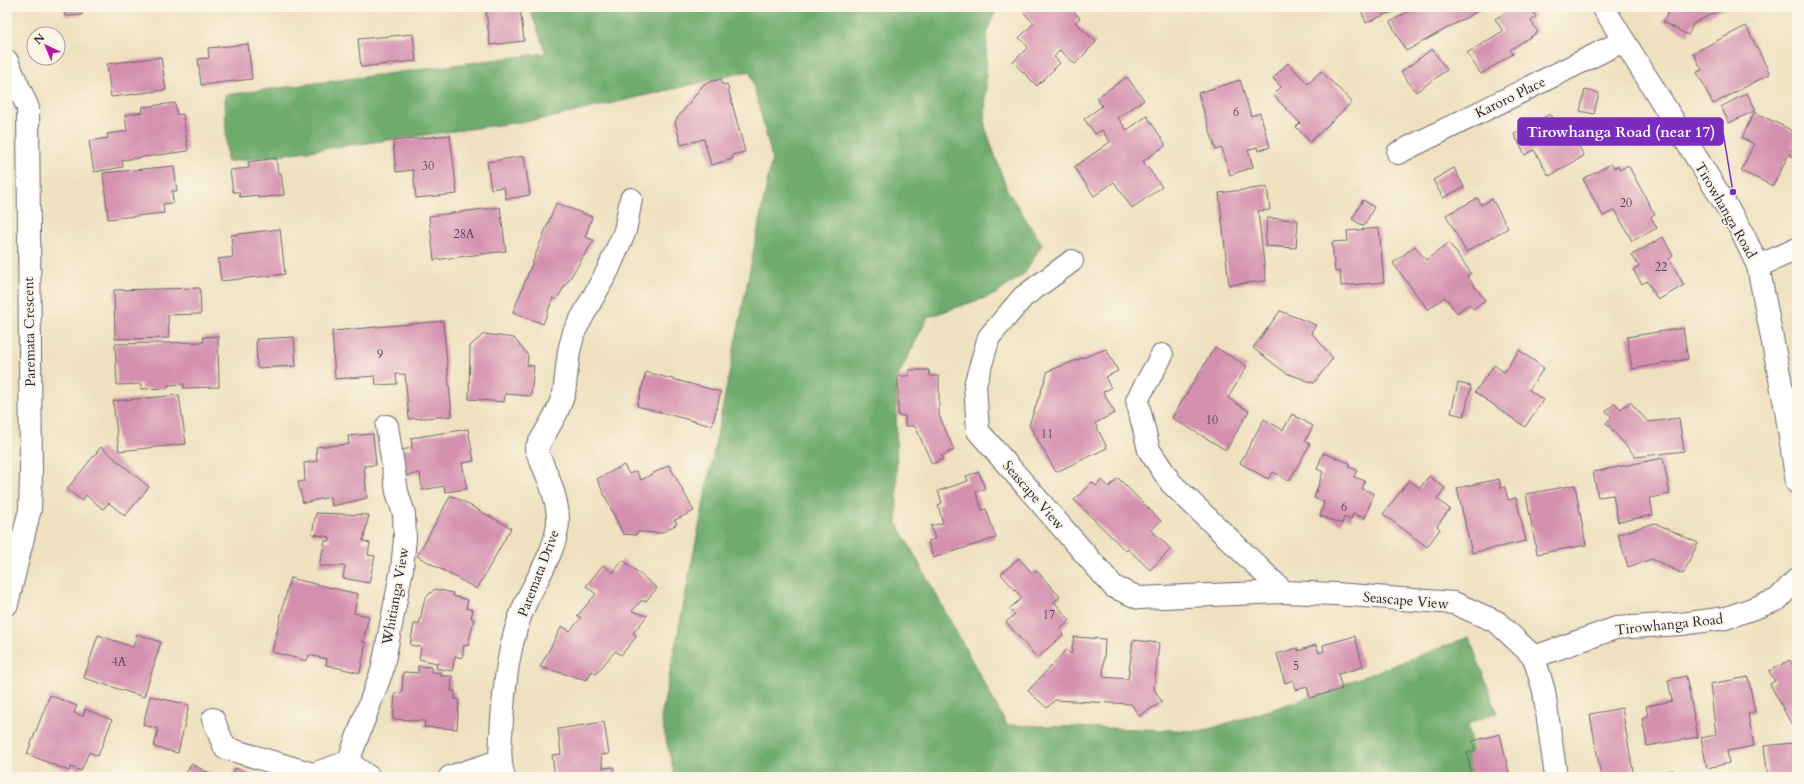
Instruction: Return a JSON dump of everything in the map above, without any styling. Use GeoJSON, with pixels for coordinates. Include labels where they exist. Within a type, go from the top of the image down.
{"type":"FeatureCollection","features":[{"type":"Feature","properties":{"kind":"street","name":"Tirowhanga Road"},"geometry":{"type":"LineString","coordinates":[[1602,7],[1740,228],[1758,266],[1786,410],[1797,484]]}},
{"type":"Feature","properties":{"kind":"street","name":"Karoro Place"},"geometry":{"type":"LineString","coordinates":[[1398,153],[1623,41]]}},
{"type":"Feature","properties":{"kind":"street","name":"Paremata Crescent"},"geometry":{"type":"LineString","coordinates":[[7,62],[28,108],[31,474],[30,509],[7,604]]}},
{"type":"Feature","properties":{"kind":"street","name":"Paremata Drive"},"geometry":{"type":"LineString","coordinates":[[502,769],[505,684],[512,644],[525,604],[554,541],[558,519],[556,498],[536,449],[556,414],[564,394],[569,351],[574,332],[608,270],[625,231],[631,199]]}},
{"type":"Feature","properties":{"kind":"street"},"geometry":{"type":"LineString","coordinates":[[1758,266],[1797,249]]}},
{"type":"Feature","properties":{"kind":"street","name":"Seascape View"},"geometry":{"type":"LineString","coordinates":[[1072,261],[1023,296],[989,337],[975,385],[978,431],[1114,587],[1139,598],[1284,592],[1336,594],[1454,603],[1497,622],[1534,657]]}},
{"type":"Feature","properties":{"kind":"street"},"geometry":{"type":"LineString","coordinates":[[1162,355],[1137,400],[1149,450],[1171,483],[1284,592]]}},
{"type":"Feature","properties":{"kind":"street","name":"Whitianga View"},"geometry":{"type":"LineString","coordinates":[[348,762],[382,671],[402,569],[405,538],[404,514],[397,492],[387,426]]}},
{"type":"Feature","properties":{"kind":"street","name":"Tirowhanga Road"},"geometry":{"type":"LineString","coordinates":[[1534,657],[1616,628],[1681,624],[1726,618],[1777,600],[1797,579]]}},
{"type":"Feature","properties":{"kind":"street"},"geometry":{"type":"LineString","coordinates":[[1534,657],[1544,691],[1556,777]]}},
{"type":"Feature","properties":{"kind":"street"},"geometry":{"type":"LineString","coordinates":[[213,719],[225,748],[313,774],[348,762],[369,777]]}},
{"type":"Feature","properties":{"kind":"street"},"geometry":{"type":"LineString","coordinates":[[450,777],[502,769]]}},
{"type":"Feature","properties":{"kind":"green space"},"geometry":{"type":"Polygon","coordinates":[[[529,7],[997,7],[987,32],[985,127],[1007,190],[1042,244],[1025,273],[996,294],[928,317],[896,380],[897,523],[1007,725],[1203,731],[1304,699],[1469,637],[1497,712],[1468,724],[1476,777],[675,777],[661,718],[772,158],[750,71],[549,118],[227,162],[225,95],[546,53],[529,7]]]}},
{"type":"Feature","properties":{"kind":"building"},"geometry":{"type":"Polygon","coordinates":[[[64,7],[82,7],[82,15],[65,16],[64,7]]]}},
{"type":"Feature","properties":{"kind":"building"},"geometry":{"type":"Polygon","coordinates":[[[105,7],[122,7],[122,8],[105,9],[105,7]]]}},
{"type":"Feature","properties":{"kind":"building"},"geometry":{"type":"Polygon","coordinates":[[[520,7],[524,41],[490,45],[486,11],[520,7]]]}},
{"type":"Feature","properties":{"kind":"building"},"geometry":{"type":"Polygon","coordinates":[[[1022,7],[1069,7],[1080,18],[1075,22],[1096,42],[1075,64],[1060,50],[1054,57],[1060,63],[1037,86],[1013,62],[1028,47],[1019,38],[1034,23],[1020,9],[1022,7]]]}},
{"type":"Feature","properties":{"kind":"building"},"geometry":{"type":"Polygon","coordinates":[[[1360,7],[1391,7],[1393,11],[1366,23],[1360,7]]]}},
{"type":"Feature","properties":{"kind":"building"},"geometry":{"type":"Polygon","coordinates":[[[1416,7],[1485,7],[1406,51],[1390,22],[1416,7]]]}},
{"type":"Feature","properties":{"kind":"building"},"geometry":{"type":"Polygon","coordinates":[[[1515,7],[1530,7],[1536,17],[1531,21],[1538,32],[1510,50],[1513,54],[1481,74],[1467,53],[1503,31],[1495,19],[1515,7]]]}},
{"type":"Feature","properties":{"kind":"building"},"geometry":{"type":"Polygon","coordinates":[[[1671,7],[1727,7],[1694,23],[1688,35],[1663,22],[1671,7]]]}},
{"type":"Feature","properties":{"kind":"building"},"geometry":{"type":"Polygon","coordinates":[[[1746,26],[1770,74],[1713,104],[1697,72],[1702,70],[1693,53],[1746,26]]]}},
{"type":"Feature","properties":{"kind":"building"},"geometry":{"type":"Polygon","coordinates":[[[413,34],[416,61],[361,67],[358,39],[413,34]]]}},
{"type":"Feature","properties":{"kind":"building"},"geometry":{"type":"Polygon","coordinates":[[[248,44],[252,79],[201,85],[198,59],[209,58],[208,48],[248,44]]]}},
{"type":"Feature","properties":{"kind":"building"},"geometry":{"type":"Polygon","coordinates":[[[1432,49],[1447,70],[1416,92],[1401,72],[1432,49]]]}},
{"type":"Feature","properties":{"kind":"building"},"geometry":{"type":"Polygon","coordinates":[[[161,57],[166,90],[111,97],[107,64],[161,57]]]}},
{"type":"Feature","properties":{"kind":"building"},"geometry":{"type":"Polygon","coordinates":[[[1288,63],[1308,84],[1321,71],[1352,102],[1310,142],[1296,127],[1300,123],[1273,95],[1281,87],[1273,78],[1288,63]]]}},
{"type":"Feature","properties":{"kind":"building"},"geometry":{"type":"Polygon","coordinates":[[[1127,77],[1144,100],[1118,118],[1127,130],[1147,116],[1166,145],[1143,161],[1162,187],[1132,208],[1114,182],[1094,196],[1074,167],[1110,142],[1102,130],[1095,134],[1084,119],[1102,106],[1096,98],[1127,77]]]}},
{"type":"Feature","properties":{"kind":"building"},"geometry":{"type":"Polygon","coordinates":[[[721,79],[722,85],[727,84],[745,152],[732,155],[733,159],[711,165],[704,139],[681,145],[675,121],[704,84],[721,79]]]}},
{"type":"Feature","properties":{"kind":"building"},"geometry":{"type":"Polygon","coordinates":[[[1240,80],[1251,116],[1260,113],[1270,147],[1258,151],[1257,147],[1248,150],[1253,167],[1230,175],[1222,148],[1216,150],[1198,93],[1240,80]]]}},
{"type":"Feature","properties":{"kind":"building"},"geometry":{"type":"Polygon","coordinates":[[[1585,90],[1599,93],[1594,114],[1580,111],[1585,90]]]}},
{"type":"Feature","properties":{"kind":"building"},"geometry":{"type":"Polygon","coordinates":[[[1747,93],[1756,110],[1729,123],[1721,107],[1747,93]]]}},
{"type":"Feature","properties":{"kind":"building"},"geometry":{"type":"Polygon","coordinates":[[[175,103],[177,115],[183,114],[188,151],[122,160],[123,167],[94,172],[89,141],[108,138],[107,134],[127,131],[125,115],[143,112],[142,107],[175,103]]]}},
{"type":"Feature","properties":{"kind":"building"},"geometry":{"type":"Polygon","coordinates":[[[1754,112],[1797,133],[1792,147],[1797,149],[1793,157],[1789,154],[1773,186],[1741,171],[1754,144],[1742,138],[1754,112]]]}},
{"type":"Feature","properties":{"kind":"building"},"geometry":{"type":"Polygon","coordinates":[[[1550,114],[1564,140],[1573,135],[1584,156],[1549,176],[1534,150],[1525,155],[1514,134],[1550,114]]]}},
{"type":"Feature","properties":{"kind":"building"},"geometry":{"type":"Polygon","coordinates":[[[450,135],[457,194],[416,198],[413,170],[396,172],[393,141],[450,135]]]}},
{"type":"Feature","properties":{"kind":"building"},"geometry":{"type":"Polygon","coordinates":[[[524,156],[530,195],[506,199],[504,187],[491,189],[487,162],[524,156]]]}},
{"type":"Feature","properties":{"kind":"building"},"geometry":{"type":"Polygon","coordinates":[[[276,158],[278,173],[281,173],[284,195],[258,198],[258,195],[240,197],[239,192],[233,192],[230,170],[249,168],[248,162],[276,158]]]}},
{"type":"Feature","properties":{"kind":"building"},"geometry":{"type":"Polygon","coordinates":[[[1611,164],[1614,168],[1618,166],[1620,170],[1628,165],[1655,215],[1651,217],[1657,228],[1632,241],[1615,210],[1603,216],[1583,179],[1611,164]]]}},
{"type":"Feature","properties":{"kind":"building"},"geometry":{"type":"Polygon","coordinates":[[[174,166],[177,191],[172,191],[173,203],[163,204],[164,213],[108,219],[103,173],[174,166]]]}},
{"type":"Feature","properties":{"kind":"building"},"geometry":{"type":"Polygon","coordinates":[[[1454,168],[1464,187],[1443,198],[1433,180],[1454,168]]]}},
{"type":"Feature","properties":{"kind":"building"},"geometry":{"type":"Polygon","coordinates":[[[1267,187],[1270,210],[1258,211],[1266,281],[1229,285],[1219,193],[1267,187]]]}},
{"type":"Feature","properties":{"kind":"building"},"geometry":{"type":"Polygon","coordinates":[[[1478,198],[1481,205],[1492,199],[1508,228],[1466,252],[1446,215],[1478,198]]]}},
{"type":"Feature","properties":{"kind":"building"},"geometry":{"type":"Polygon","coordinates":[[[1363,200],[1374,207],[1364,226],[1352,219],[1363,200]]]}},
{"type":"Feature","properties":{"kind":"building"},"geometry":{"type":"Polygon","coordinates":[[[556,203],[592,217],[585,237],[594,240],[556,300],[553,298],[543,324],[513,312],[556,203]]]}},
{"type":"Feature","properties":{"kind":"building"},"geometry":{"type":"Polygon","coordinates":[[[500,207],[506,251],[434,260],[429,216],[500,207]]]}},
{"type":"Feature","properties":{"kind":"building"},"geometry":{"type":"Polygon","coordinates":[[[1267,218],[1298,220],[1296,248],[1265,246],[1267,218]]]}},
{"type":"Feature","properties":{"kind":"building"},"geometry":{"type":"Polygon","coordinates":[[[1379,228],[1384,282],[1341,286],[1340,271],[1335,272],[1332,242],[1348,241],[1347,231],[1379,228]]]}},
{"type":"Feature","properties":{"kind":"building"},"geometry":{"type":"Polygon","coordinates":[[[280,229],[285,274],[221,281],[218,259],[233,257],[231,235],[280,229]]]}},
{"type":"Feature","properties":{"kind":"building"},"geometry":{"type":"Polygon","coordinates":[[[1663,237],[1673,256],[1669,259],[1684,285],[1658,300],[1647,281],[1642,284],[1633,270],[1639,267],[1632,255],[1663,237]]]}},
{"type":"Feature","properties":{"kind":"building"},"geometry":{"type":"Polygon","coordinates":[[[1449,243],[1471,273],[1467,276],[1485,300],[1473,309],[1469,304],[1457,313],[1445,297],[1428,310],[1393,263],[1415,246],[1426,260],[1449,243]]]}},
{"type":"Feature","properties":{"kind":"building"},"geometry":{"type":"Polygon","coordinates":[[[200,288],[201,314],[168,315],[169,338],[115,339],[114,290],[200,288]]]}},
{"type":"Feature","properties":{"kind":"building"},"geometry":{"type":"Polygon","coordinates":[[[1280,311],[1316,325],[1311,332],[1333,358],[1314,383],[1286,373],[1253,348],[1280,311]]]}},
{"type":"Feature","properties":{"kind":"building"},"geometry":{"type":"Polygon","coordinates":[[[443,321],[452,416],[409,419],[405,374],[396,374],[397,384],[376,385],[375,376],[335,379],[332,331],[443,321]]]}},
{"type":"Feature","properties":{"kind":"building"},"geometry":{"type":"Polygon","coordinates":[[[1683,328],[1688,359],[1632,369],[1627,337],[1683,328]]]}},
{"type":"Feature","properties":{"kind":"building"},"geometry":{"type":"Polygon","coordinates":[[[484,334],[514,338],[528,355],[527,365],[534,366],[531,396],[505,394],[504,402],[469,399],[470,346],[484,334]]]}},
{"type":"Feature","properties":{"kind":"building"},"geometry":{"type":"Polygon","coordinates":[[[218,336],[219,387],[184,388],[184,384],[168,385],[168,388],[141,389],[141,384],[117,385],[115,344],[204,342],[203,337],[218,336]]]}},
{"type":"Feature","properties":{"kind":"building"},"geometry":{"type":"Polygon","coordinates":[[[294,337],[296,366],[257,368],[256,339],[294,337]]]}},
{"type":"Feature","properties":{"kind":"building"},"geometry":{"type":"Polygon","coordinates":[[[1215,347],[1247,366],[1228,398],[1249,411],[1226,450],[1172,418],[1215,347]]]}},
{"type":"Feature","properties":{"kind":"building"},"geometry":{"type":"Polygon","coordinates":[[[1106,349],[1118,371],[1105,377],[1111,388],[1103,392],[1115,413],[1095,423],[1107,448],[1056,472],[1029,425],[1048,371],[1106,349]]]}},
{"type":"Feature","properties":{"kind":"building"},"geometry":{"type":"Polygon","coordinates":[[[1519,350],[1544,368],[1529,390],[1543,400],[1525,427],[1475,392],[1494,365],[1504,372],[1519,350]]]}},
{"type":"Feature","properties":{"kind":"building"},"geometry":{"type":"Polygon","coordinates":[[[909,370],[929,370],[930,376],[939,376],[939,415],[954,450],[941,456],[943,459],[932,464],[915,426],[905,426],[905,416],[898,416],[898,376],[909,376],[909,370]]]}},
{"type":"Feature","properties":{"kind":"building"},"geometry":{"type":"Polygon","coordinates":[[[646,372],[721,392],[712,426],[637,406],[646,372]]]}},
{"type":"Feature","properties":{"kind":"building"},"geometry":{"type":"Polygon","coordinates":[[[1458,383],[1471,386],[1464,416],[1451,413],[1458,383]]]}},
{"type":"Feature","properties":{"kind":"building"},"geometry":{"type":"Polygon","coordinates":[[[179,395],[186,444],[119,451],[113,401],[179,395]]]}},
{"type":"Feature","properties":{"kind":"building"},"geometry":{"type":"Polygon","coordinates":[[[1630,402],[1648,422],[1679,418],[1684,451],[1636,457],[1606,423],[1612,417],[1606,411],[1615,403],[1621,409],[1630,402]]]}},
{"type":"Feature","properties":{"kind":"building"},"geometry":{"type":"Polygon","coordinates":[[[1292,414],[1313,426],[1305,441],[1310,444],[1289,481],[1273,472],[1268,479],[1240,463],[1264,419],[1283,430],[1292,414]]]}},
{"type":"Feature","properties":{"kind":"building"},"geometry":{"type":"Polygon","coordinates":[[[468,429],[474,461],[462,463],[467,489],[445,492],[444,486],[422,490],[420,473],[405,476],[401,450],[412,448],[411,438],[468,429]]]}},
{"type":"Feature","properties":{"kind":"building"},"geometry":{"type":"Polygon","coordinates":[[[373,434],[376,465],[364,466],[367,498],[332,506],[330,497],[303,503],[298,482],[305,481],[304,463],[317,461],[316,447],[349,444],[348,436],[373,434]]]}},
{"type":"Feature","properties":{"kind":"building"},"geometry":{"type":"Polygon","coordinates":[[[101,447],[149,487],[125,516],[109,503],[103,509],[86,495],[82,501],[67,489],[101,447]]]}},
{"type":"Feature","properties":{"kind":"building"},"geometry":{"type":"Polygon","coordinates":[[[1323,453],[1350,463],[1349,467],[1357,470],[1354,477],[1365,481],[1362,489],[1374,493],[1365,518],[1353,514],[1351,520],[1344,517],[1342,524],[1320,516],[1324,502],[1314,498],[1323,472],[1317,469],[1323,453]]]}},
{"type":"Feature","properties":{"kind":"building"},"geometry":{"type":"Polygon","coordinates":[[[1663,458],[1670,494],[1650,498],[1653,515],[1618,522],[1613,495],[1598,497],[1593,472],[1663,458]]]}},
{"type":"Feature","properties":{"kind":"building"},"geometry":{"type":"Polygon","coordinates":[[[624,465],[629,474],[636,471],[641,480],[669,465],[694,511],[675,520],[677,524],[661,533],[638,532],[636,535],[623,534],[597,479],[624,465]]]}},
{"type":"Feature","properties":{"kind":"building"},"geometry":{"type":"Polygon","coordinates":[[[979,472],[985,489],[976,492],[982,510],[986,509],[996,538],[933,558],[928,541],[935,539],[931,526],[943,523],[938,505],[942,503],[938,491],[968,481],[966,476],[979,472]]]}},
{"type":"Feature","properties":{"kind":"building"},"geometry":{"type":"Polygon","coordinates":[[[1429,476],[1445,488],[1437,499],[1450,509],[1437,526],[1440,529],[1427,547],[1383,514],[1409,480],[1420,488],[1429,476]]]}},
{"type":"Feature","properties":{"kind":"building"},"geometry":{"type":"Polygon","coordinates":[[[1118,478],[1161,521],[1151,530],[1171,549],[1150,570],[1128,549],[1126,551],[1074,500],[1092,482],[1096,486],[1102,480],[1109,487],[1118,478]]]}},
{"type":"Feature","properties":{"kind":"building"},"geometry":{"type":"Polygon","coordinates":[[[1499,479],[1501,488],[1505,487],[1508,500],[1516,498],[1526,541],[1472,553],[1457,488],[1499,479]]]}},
{"type":"Feature","properties":{"kind":"building"},"geometry":{"type":"Polygon","coordinates":[[[1575,485],[1586,545],[1537,554],[1526,494],[1575,485]]]}},
{"type":"Feature","properties":{"kind":"building"},"geometry":{"type":"Polygon","coordinates":[[[451,495],[511,528],[477,589],[417,556],[451,495]]]}},
{"type":"Feature","properties":{"kind":"building"},"geometry":{"type":"Polygon","coordinates":[[[316,513],[369,515],[363,541],[370,543],[368,555],[375,556],[369,583],[343,578],[345,566],[319,566],[325,541],[330,541],[330,537],[312,534],[316,513]]]}},
{"type":"Feature","properties":{"kind":"building"},"geometry":{"type":"Polygon","coordinates":[[[1655,523],[1698,543],[1683,574],[1652,559],[1628,567],[1618,534],[1655,523]]]}},
{"type":"Feature","properties":{"kind":"building"},"geometry":{"type":"Polygon","coordinates":[[[1019,558],[1032,573],[1036,570],[1060,597],[1054,602],[1070,620],[1060,630],[1064,634],[1037,658],[1006,622],[1015,615],[1009,609],[1022,598],[1001,574],[1019,558]]]}},
{"type":"Feature","properties":{"kind":"building"},"geometry":{"type":"Polygon","coordinates":[[[623,560],[657,588],[646,601],[641,601],[632,611],[647,616],[633,633],[637,636],[621,655],[615,651],[596,674],[592,671],[587,680],[540,667],[562,626],[570,631],[581,618],[577,616],[596,594],[586,586],[603,565],[613,573],[623,560]]]}},
{"type":"Feature","properties":{"kind":"building"},"geometry":{"type":"Polygon","coordinates":[[[290,578],[358,594],[354,613],[369,616],[363,642],[366,643],[360,673],[326,665],[327,659],[309,655],[307,661],[272,652],[290,578]]]}},
{"type":"Feature","properties":{"kind":"building"},"geometry":{"type":"Polygon","coordinates":[[[435,589],[453,593],[453,596],[468,600],[466,608],[473,610],[471,618],[474,619],[468,646],[464,645],[462,658],[455,656],[452,671],[436,668],[437,663],[419,659],[421,647],[410,645],[414,624],[419,624],[425,598],[435,589]]]}},
{"type":"Feature","properties":{"kind":"building"},"geometry":{"type":"Polygon","coordinates":[[[137,634],[161,642],[144,697],[84,678],[98,635],[133,647],[137,634]]]}},
{"type":"Feature","properties":{"kind":"building"},"geometry":{"type":"Polygon","coordinates":[[[1355,636],[1363,667],[1338,674],[1342,689],[1310,698],[1307,687],[1296,690],[1293,680],[1285,683],[1277,654],[1298,648],[1298,651],[1316,645],[1319,653],[1324,651],[1323,645],[1355,636]]]}},
{"type":"Feature","properties":{"kind":"building"},"geometry":{"type":"Polygon","coordinates":[[[1074,637],[1105,639],[1103,677],[1128,679],[1133,640],[1159,643],[1154,689],[1162,702],[1139,716],[1131,704],[1055,700],[1047,708],[1028,691],[1066,650],[1071,654],[1074,637]]]}},
{"type":"Feature","properties":{"kind":"building"},"geometry":{"type":"Polygon","coordinates":[[[1790,660],[1795,671],[1797,670],[1797,725],[1793,727],[1770,684],[1775,681],[1769,671],[1790,660]]]}},
{"type":"Feature","properties":{"kind":"building"},"geometry":{"type":"Polygon","coordinates":[[[418,666],[431,667],[431,672],[441,673],[441,676],[452,676],[451,691],[455,691],[455,699],[459,699],[457,729],[424,727],[425,721],[393,719],[395,693],[402,693],[403,672],[418,673],[418,666]]]}},
{"type":"Feature","properties":{"kind":"building"},"geometry":{"type":"Polygon","coordinates":[[[1686,676],[1698,737],[1647,746],[1642,718],[1648,716],[1646,706],[1672,701],[1668,680],[1686,676]]]}},
{"type":"Feature","properties":{"kind":"building"},"geometry":{"type":"Polygon","coordinates":[[[1748,677],[1755,712],[1748,714],[1754,746],[1727,751],[1729,763],[1707,768],[1701,738],[1716,735],[1710,684],[1748,677]]]}},
{"type":"Feature","properties":{"kind":"building"},"geometry":{"type":"Polygon","coordinates":[[[50,695],[77,706],[74,713],[83,716],[85,709],[112,720],[98,756],[89,752],[81,771],[71,767],[69,771],[27,754],[50,695]]]}},
{"type":"Feature","properties":{"kind":"building"},"geometry":{"type":"Polygon","coordinates":[[[150,696],[189,705],[178,753],[154,747],[158,729],[143,725],[150,696]]]}},
{"type":"Feature","properties":{"kind":"building"},"geometry":{"type":"Polygon","coordinates":[[[1622,708],[1634,777],[1601,777],[1590,714],[1622,708]]]}},
{"type":"Feature","properties":{"kind":"building"},"geometry":{"type":"Polygon","coordinates":[[[604,722],[609,754],[601,755],[603,768],[614,767],[614,777],[555,777],[552,755],[561,754],[558,729],[604,722]]]}},
{"type":"Feature","properties":{"kind":"building"},"geometry":{"type":"Polygon","coordinates":[[[1500,734],[1510,777],[1464,777],[1464,774],[1471,772],[1467,753],[1475,751],[1473,741],[1500,734]]]}},
{"type":"Feature","properties":{"kind":"building"},"geometry":{"type":"Polygon","coordinates":[[[1792,743],[1796,777],[1768,777],[1764,746],[1792,743]]]}},
{"type":"Feature","properties":{"kind":"building"},"geometry":{"type":"Polygon","coordinates":[[[191,764],[218,777],[184,777],[191,764]]]}},
{"type":"Feature","properties":{"kind":"building"},"geometry":{"type":"Polygon","coordinates":[[[235,768],[258,777],[231,777],[235,768]]]}},
{"type":"Feature","properties":{"kind":"building"},"geometry":{"type":"Polygon","coordinates":[[[1673,770],[1674,777],[1647,777],[1647,775],[1673,770]]]}},
{"type":"Feature","properties":{"kind":"place","name":"Tirowhanga Road (near 17)"},"geometry":{"type":"Point","coordinates":[1733,192]}}]}
